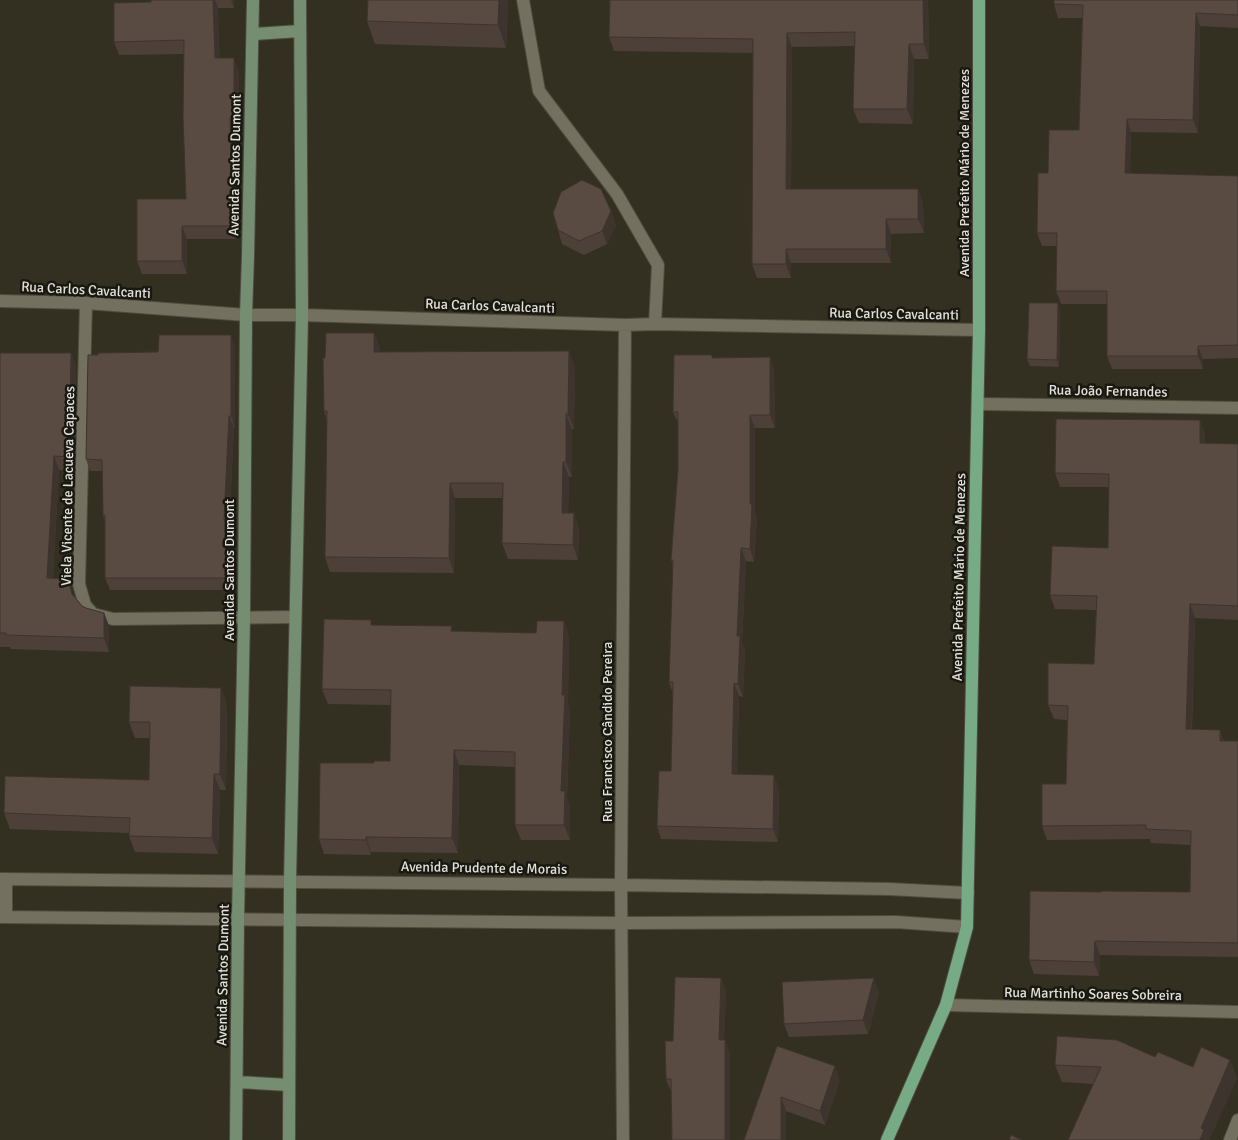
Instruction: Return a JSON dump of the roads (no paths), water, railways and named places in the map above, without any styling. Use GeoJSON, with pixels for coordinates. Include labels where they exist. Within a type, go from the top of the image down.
{"type":"FeatureCollection","features":[{"type":"Feature","properties":{"kind":"main road","name":"Avenida Santos Dumont"},"geometry":{"type":"LineString","coordinates":[[236,1140],[244,617],[246,315],[253,0]]}},
{"type":"Feature","properties":{"kind":"main road"},"geometry":{"type":"LineString","coordinates":[[289,1140],[290,881],[302,315],[300,0]]}},
{"type":"Feature","properties":{"kind":"main road","name":"Avenida Prefeito Mário de Menezes"},"geometry":{"type":"LineString","coordinates":[[887,1140],[946,1005],[967,927],[979,330],[979,0]]}},
{"type":"Feature","properties":{"kind":"main road"},"geometry":{"type":"LineString","coordinates":[[253,34],[300,31]]}},
{"type":"Feature","properties":{"kind":"main road"},"geometry":{"type":"LineString","coordinates":[[237,1082],[289,1085]]}},
{"type":"Feature","properties":{"kind":"street"},"geometry":{"type":"LineString","coordinates":[[523,0],[539,91],[617,194],[658,264],[655,324]]}},
{"type":"Feature","properties":{"kind":"street","name":"Rua Carlos Cavalcanti"},"geometry":{"type":"LineString","coordinates":[[0,301],[86,302],[246,315],[625,325],[979,330]]}},
{"type":"Feature","properties":{"kind":"street","name":"Viela Vicente de Lacueva Capaces"},"geometry":{"type":"LineString","coordinates":[[86,302],[79,584],[85,605],[93,614],[113,619],[296,617]]}},
{"type":"Feature","properties":{"kind":"street","name":"Rua Francisco Cândido Pereira"},"geometry":{"type":"LineString","coordinates":[[623,1140],[621,885],[625,325]]}},
{"type":"Feature","properties":{"kind":"street","name":"Rua João Fernandes"},"geometry":{"type":"LineString","coordinates":[[978,404],[1238,408]]}},
{"type":"Feature","properties":{"kind":"street"},"geometry":{"type":"LineString","coordinates":[[3,879],[3,917],[621,923],[896,922],[967,927]]}},
{"type":"Feature","properties":{"kind":"street","name":"Avenida Prudente de Morais"},"geometry":{"type":"LineString","coordinates":[[3,879],[621,885],[879,889],[968,893]]}},
{"type":"Feature","properties":{"kind":"street","name":"Rua Martinho Soares Sobreira"},"geometry":{"type":"LineString","coordinates":[[946,1005],[1238,1012]]}},
{"type":"Feature","properties":{"kind":"street"},"geometry":{"type":"LineString","coordinates":[[1230,1140],[1238,1120]]}}]}
